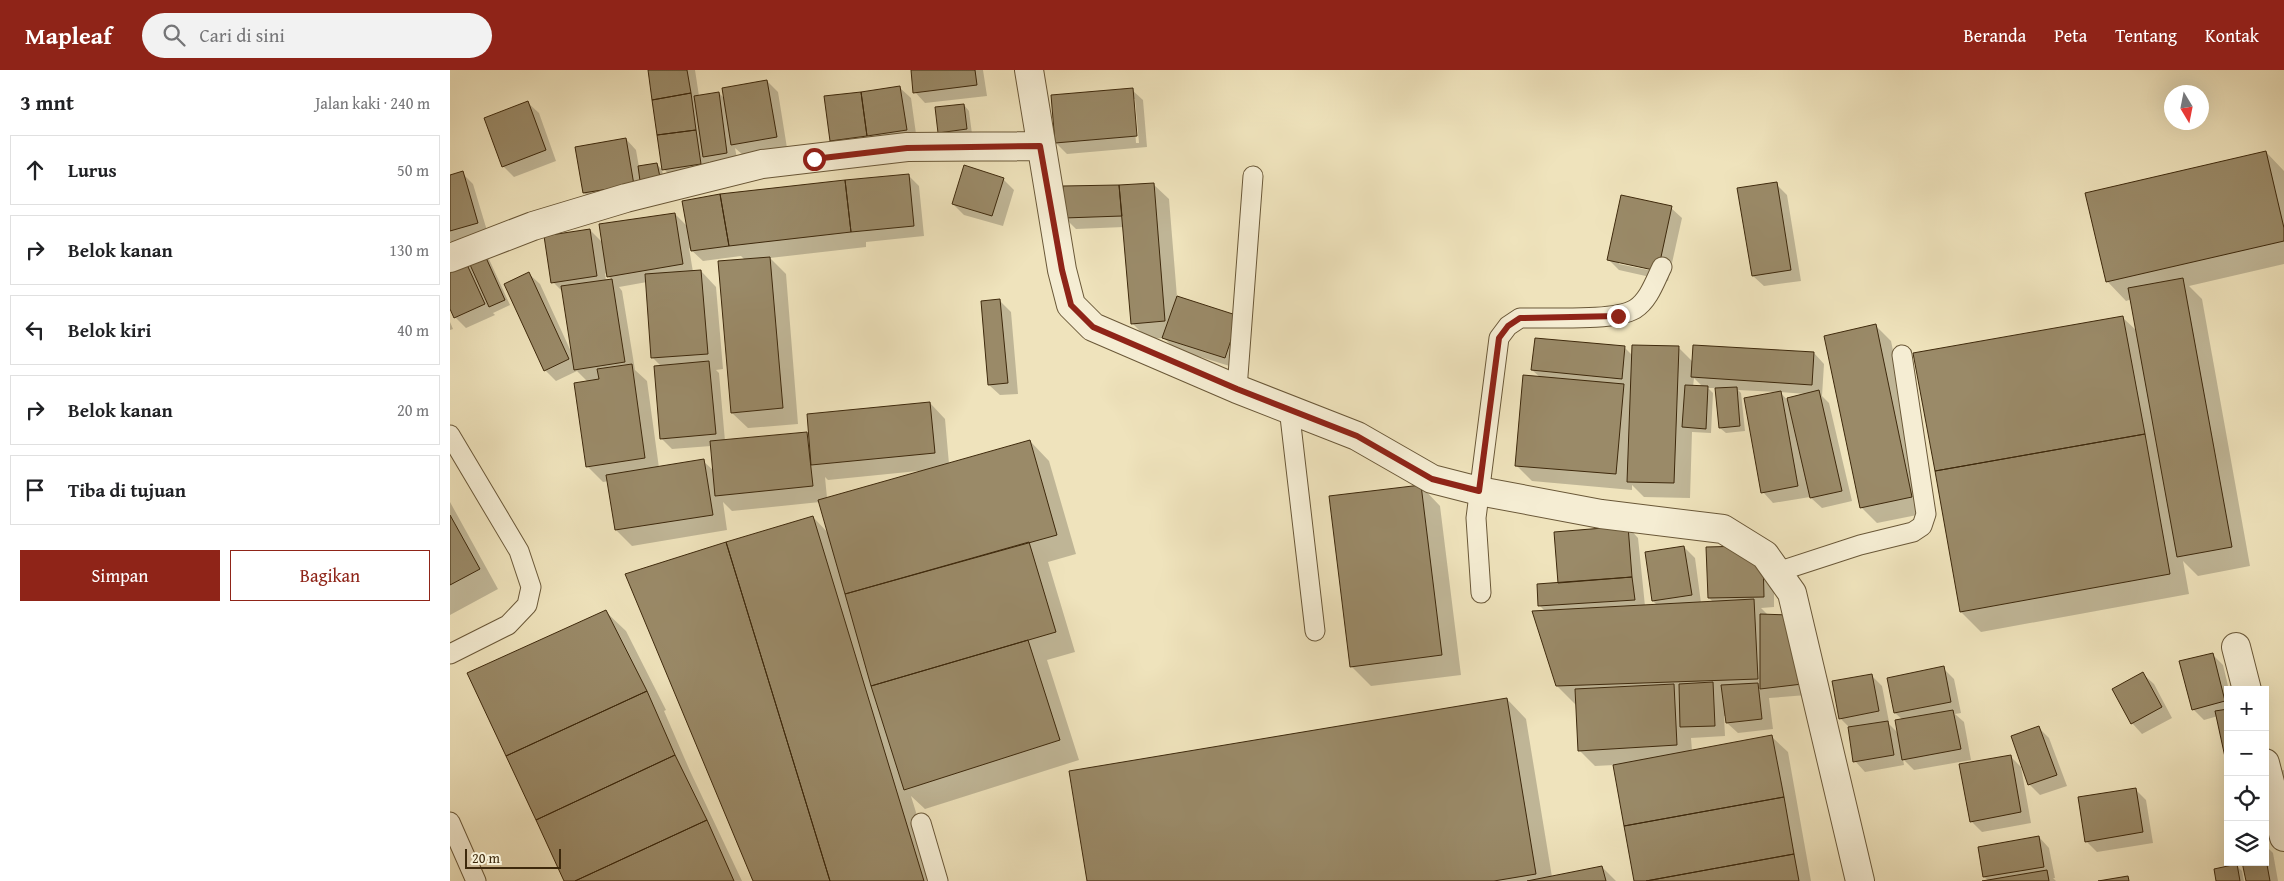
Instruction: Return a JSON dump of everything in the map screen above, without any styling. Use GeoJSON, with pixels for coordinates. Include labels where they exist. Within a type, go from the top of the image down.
{"type":"FeatureCollection","features":[{"type":"Feature","properties":{"kind":"street"},"geometry":{"type":"LineString","coordinates":[[1029,70],[1040,146],[1062,270],[1071,305],[1093,327],[1237,389],[1357,436],[1432,479],[1479,491],[1601,514],[1723,529],[1765,555],[1792,593],[1860,881]]}},
{"type":"Feature","properties":{"kind":"street"},"geometry":{"type":"LineString","coordinates":[[450,258],[533,226],[626,198],[762,164],[907,148],[1040,146]]}},
{"type":"Feature","properties":{"kind":"street"},"geometry":{"type":"LineString","coordinates":[[2236,647],[2246,686]]}},
{"type":"Feature","properties":{"kind":"street"},"geometry":{"type":"LineString","coordinates":[[2268,776],[2284,837]]}},
{"type":"Feature","properties":{"kind":"lane"},"geometry":{"type":"LineString","coordinates":[[1237,389],[1253,176]]}},
{"type":"Feature","properties":{"kind":"lane"},"geometry":{"type":"LineString","coordinates":[[1481,593],[1476,518],[1499,338],[1508,326],[1520,318],[1618,316],[1636,308],[1647,297],[1662,267]]}},
{"type":"Feature","properties":{"kind":"lane"},"geometry":{"type":"LineString","coordinates":[[1778,572],[1860,545],[1913,532],[1922,526],[1926,514],[1902,355]]}},
{"type":"Feature","properties":{"kind":"lane"},"geometry":{"type":"LineString","coordinates":[[1288,408],[1315,631]]}},
{"type":"Feature","properties":{"kind":"lane"},"geometry":{"type":"LineString","coordinates":[[450,435],[520,550],[531,587],[528,605],[508,625],[450,654]]}},
{"type":"Feature","properties":{"kind":"lane"},"geometry":{"type":"LineString","coordinates":[[450,822],[476,881]]}},
{"type":"Feature","properties":{"kind":"lane"},"geometry":{"type":"LineString","coordinates":[[921,822],[938,881]]}},
{"type":"Feature","properties":{"kind":"building"},"geometry":{"type":"Polygon","coordinates":[[[648,70],[687,70],[691,93],[652,100],[648,70]]]}},
{"type":"Feature","properties":{"kind":"building"},"geometry":{"type":"Polygon","coordinates":[[[911,70],[975,70],[977,85],[913,93],[911,70]]]}},
{"type":"Feature","properties":{"kind":"building"},"geometry":{"type":"Polygon","coordinates":[[[767,80],[777,137],[731,145],[722,88],[767,80]]]}},
{"type":"Feature","properties":{"kind":"building"},"geometry":{"type":"Polygon","coordinates":[[[900,86],[907,130],[867,136],[861,92],[900,86]]]}},
{"type":"Feature","properties":{"kind":"building"},"geometry":{"type":"Polygon","coordinates":[[[1133,88],[1137,136],[1055,143],[1051,95],[1133,88]]]}},
{"type":"Feature","properties":{"kind":"building"},"geometry":{"type":"Polygon","coordinates":[[[719,92],[727,153],[703,157],[694,96],[719,92]]]}},
{"type":"Feature","properties":{"kind":"building"},"geometry":{"type":"Polygon","coordinates":[[[861,92],[867,136],[830,141],[824,96],[861,92]]]}},
{"type":"Feature","properties":{"kind":"building"},"geometry":{"type":"Polygon","coordinates":[[[691,93],[696,130],[657,135],[652,100],[691,93]]]}},
{"type":"Feature","properties":{"kind":"building"},"geometry":{"type":"Polygon","coordinates":[[[528,101],[546,150],[502,167],[484,118],[528,101]]]}},
{"type":"Feature","properties":{"kind":"building"},"geometry":{"type":"Polygon","coordinates":[[[964,104],[967,129],[938,133],[935,107],[964,104]]]}},
{"type":"Feature","properties":{"kind":"building"},"geometry":{"type":"Polygon","coordinates":[[[696,130],[701,164],[662,170],[657,135],[696,130]]]}},
{"type":"Feature","properties":{"kind":"building"},"geometry":{"type":"Polygon","coordinates":[[[626,138],[634,185],[583,193],[575,147],[626,138]]]}},
{"type":"Feature","properties":{"kind":"building"},"geometry":{"type":"Polygon","coordinates":[[[2266,151],[2284,228],[2284,241],[2106,282],[2085,193],[2266,151]]]}},
{"type":"Feature","properties":{"kind":"building"},"geometry":{"type":"Polygon","coordinates":[[[657,163],[660,177],[640,181],[638,166],[657,163]]]}},
{"type":"Feature","properties":{"kind":"building"},"geometry":{"type":"Polygon","coordinates":[[[964,165],[1004,178],[992,216],[952,204],[964,165]]]}},
{"type":"Feature","properties":{"kind":"building"},"geometry":{"type":"Polygon","coordinates":[[[463,171],[478,223],[450,231],[450,175],[463,171]]]}},
{"type":"Feature","properties":{"kind":"building"},"geometry":{"type":"Polygon","coordinates":[[[909,174],[914,226],[851,232],[845,180],[909,174]]]}},
{"type":"Feature","properties":{"kind":"building"},"geometry":{"type":"Polygon","coordinates":[[[845,180],[851,232],[729,246],[720,194],[845,180]]]}},
{"type":"Feature","properties":{"kind":"building"},"geometry":{"type":"Polygon","coordinates":[[[1777,182],[1791,270],[1752,276],[1737,188],[1777,182]]]}},
{"type":"Feature","properties":{"kind":"building"},"geometry":{"type":"Polygon","coordinates":[[[1154,183],[1165,321],[1131,324],[1119,185],[1154,183]]]}},
{"type":"Feature","properties":{"kind":"building"},"geometry":{"type":"Polygon","coordinates":[[[1119,185],[1122,216],[1064,218],[1063,186],[1119,185]]]}},
{"type":"Feature","properties":{"kind":"building"},"geometry":{"type":"Polygon","coordinates":[[[720,194],[729,246],[691,251],[682,201],[720,194]]]}},
{"type":"Feature","properties":{"kind":"building"},"geometry":{"type":"Polygon","coordinates":[[[1621,195],[1672,206],[1658,271],[1607,260],[1621,195]]]}},
{"type":"Feature","properties":{"kind":"building"},"geometry":{"type":"Polygon","coordinates":[[[675,213],[683,264],[607,277],[599,224],[675,213]]]}},
{"type":"Feature","properties":{"kind":"building"},"geometry":{"type":"Polygon","coordinates":[[[590,229],[597,276],[551,283],[544,236],[590,229]]]}},
{"type":"Feature","properties":{"kind":"building"},"geometry":{"type":"Polygon","coordinates":[[[483,251],[505,300],[489,307],[467,258],[483,251]]]}},
{"type":"Feature","properties":{"kind":"building"},"geometry":{"type":"Polygon","coordinates":[[[770,257],[783,408],[731,413],[718,261],[770,257]]]}},
{"type":"Feature","properties":{"kind":"building"},"geometry":{"type":"Polygon","coordinates":[[[464,258],[485,304],[454,318],[450,309],[450,264],[464,258]]]}},
{"type":"Feature","properties":{"kind":"building"},"geometry":{"type":"Polygon","coordinates":[[[701,270],[708,354],[651,358],[645,274],[701,270]]]}},
{"type":"Feature","properties":{"kind":"building"},"geometry":{"type":"Polygon","coordinates":[[[529,272],[569,359],[544,371],[504,284],[529,272]]]}},
{"type":"Feature","properties":{"kind":"building"},"geometry":{"type":"Polygon","coordinates":[[[2183,278],[2232,547],[2177,557],[2128,288],[2183,278]]]}},
{"type":"Feature","properties":{"kind":"building"},"geometry":{"type":"Polygon","coordinates":[[[612,279],[625,362],[574,370],[561,286],[612,279]]]}},
{"type":"Feature","properties":{"kind":"building"},"geometry":{"type":"Polygon","coordinates":[[[1177,296],[1239,316],[1225,358],[1162,338],[1177,296]]]}},
{"type":"Feature","properties":{"kind":"building"},"geometry":{"type":"Polygon","coordinates":[[[1000,299],[1008,383],[988,385],[981,301],[1000,299]]]}},
{"type":"Feature","properties":{"kind":"building"},"geometry":{"type":"Polygon","coordinates":[[[2123,316],[2145,434],[1935,471],[1913,353],[2123,316]]]}},
{"type":"Feature","properties":{"kind":"building"},"geometry":{"type":"Polygon","coordinates":[[[1876,324],[1912,497],[1860,508],[1824,336],[1876,324]]]}},
{"type":"Feature","properties":{"kind":"building"},"geometry":{"type":"Polygon","coordinates":[[[1535,338],[1625,346],[1622,379],[1531,370],[1535,338]]]}},
{"type":"Feature","properties":{"kind":"building"},"geometry":{"type":"Polygon","coordinates":[[[1632,345],[1679,346],[1674,483],[1627,482],[1632,345]]]}},
{"type":"Feature","properties":{"kind":"building"},"geometry":{"type":"Polygon","coordinates":[[[1693,345],[1814,352],[1812,385],[1691,377],[1693,345]]]}},
{"type":"Feature","properties":{"kind":"building"},"geometry":{"type":"Polygon","coordinates":[[[709,361],[716,434],[660,439],[654,366],[709,361]]]}},
{"type":"Feature","properties":{"kind":"building"},"geometry":{"type":"Polygon","coordinates":[[[632,364],[645,458],[586,467],[574,383],[599,379],[597,369],[632,364]]]}},
{"type":"Feature","properties":{"kind":"building"},"geometry":{"type":"Polygon","coordinates":[[[1523,375],[1624,384],[1616,474],[1515,466],[1523,375]]]}},
{"type":"Feature","properties":{"kind":"building"},"geometry":{"type":"Polygon","coordinates":[[[1685,385],[1708,386],[1706,429],[1682,427],[1685,385]]]}},
{"type":"Feature","properties":{"kind":"building"},"geometry":{"type":"Polygon","coordinates":[[[1737,387],[1740,426],[1719,428],[1715,388],[1737,387]]]}},
{"type":"Feature","properties":{"kind":"building"},"geometry":{"type":"Polygon","coordinates":[[[1819,390],[1842,491],[1810,498],[1787,398],[1819,390]]]}},
{"type":"Feature","properties":{"kind":"building"},"geometry":{"type":"Polygon","coordinates":[[[1781,391],[1798,486],[1761,493],[1744,398],[1781,391]]]}},
{"type":"Feature","properties":{"kind":"building"},"geometry":{"type":"Polygon","coordinates":[[[930,402],[935,453],[811,465],[807,414],[930,402]]]}},
{"type":"Feature","properties":{"kind":"building"},"geometry":{"type":"Polygon","coordinates":[[[807,432],[813,486],[715,496],[710,441],[807,432]]]}},
{"type":"Feature","properties":{"kind":"building"},"geometry":{"type":"Polygon","coordinates":[[[2145,434],[2170,574],[1960,612],[1935,471],[2145,434]]]}},
{"type":"Feature","properties":{"kind":"building"},"geometry":{"type":"Polygon","coordinates":[[[1030,440],[1057,535],[845,594],[818,500],[1030,440]]]}},
{"type":"Feature","properties":{"kind":"building"},"geometry":{"type":"Polygon","coordinates":[[[704,459],[713,515],[615,530],[606,475],[704,459]]]}},
{"type":"Feature","properties":{"kind":"building"},"geometry":{"type":"Polygon","coordinates":[[[1421,485],[1442,655],[1350,667],[1329,496],[1421,485]]]}},
{"type":"Feature","properties":{"kind":"building"},"geometry":{"type":"Polygon","coordinates":[[[450,515],[480,569],[450,585],[450,515]]]}},
{"type":"Feature","properties":{"kind":"building"},"geometry":{"type":"Polygon","coordinates":[[[813,516],[924,881],[830,881],[726,542],[813,516]]]}},
{"type":"Feature","properties":{"kind":"building"},"geometry":{"type":"Polygon","coordinates":[[[1628,526],[1632,577],[1558,583],[1554,532],[1628,526]]]}},
{"type":"Feature","properties":{"kind":"building"},"geometry":{"type":"Polygon","coordinates":[[[726,542],[830,881],[753,881],[625,574],[726,542]]]}},
{"type":"Feature","properties":{"kind":"building"},"geometry":{"type":"Polygon","coordinates":[[[1029,542],[1056,632],[871,686],[845,594],[1029,542]]]}},
{"type":"Feature","properties":{"kind":"building"},"geometry":{"type":"Polygon","coordinates":[[[1684,546],[1692,595],[1652,601],[1645,552],[1684,546]]]}},
{"type":"Feature","properties":{"kind":"building"},"geometry":{"type":"Polygon","coordinates":[[[1746,546],[1746,560],[1763,559],[1764,597],[1708,598],[1706,547],[1746,546]]]}},
{"type":"Feature","properties":{"kind":"building"},"geometry":{"type":"Polygon","coordinates":[[[1632,577],[1635,600],[1538,606],[1537,584],[1632,577]]]}},
{"type":"Feature","properties":{"kind":"building"},"geometry":{"type":"Polygon","coordinates":[[[1754,599],[1758,679],[1556,686],[1532,611],[1754,599]]]}},
{"type":"Feature","properties":{"kind":"building"},"geometry":{"type":"Polygon","coordinates":[[[606,610],[647,691],[506,756],[467,673],[606,610]]]}},
{"type":"Feature","properties":{"kind":"building"},"geometry":{"type":"Polygon","coordinates":[[[1760,614],[1789,615],[1811,683],[1760,689],[1760,614]]]}},
{"type":"Feature","properties":{"kind":"building"},"geometry":{"type":"Polygon","coordinates":[[[1028,640],[1060,740],[904,790],[871,686],[1028,640]]]}},
{"type":"Feature","properties":{"kind":"building"},"geometry":{"type":"Polygon","coordinates":[[[2213,653],[2224,701],[2192,710],[2179,661],[2213,653]]]}},
{"type":"Feature","properties":{"kind":"building"},"geometry":{"type":"Polygon","coordinates":[[[1944,666],[1951,702],[1894,713],[1887,678],[1944,666]]]}},
{"type":"Feature","properties":{"kind":"building"},"geometry":{"type":"Polygon","coordinates":[[[2143,672],[2162,707],[2131,724],[2112,689],[2143,672]]]}},
{"type":"Feature","properties":{"kind":"building"},"geometry":{"type":"Polygon","coordinates":[[[1872,674],[1879,711],[1839,719],[1832,681],[1872,674]]]}},
{"type":"Feature","properties":{"kind":"building"},"geometry":{"type":"Polygon","coordinates":[[[1713,682],[1715,726],[1680,727],[1679,684],[1713,682]]]}},
{"type":"Feature","properties":{"kind":"building"},"geometry":{"type":"Polygon","coordinates":[[[1758,683],[1762,719],[1726,723],[1721,685],[1758,683]]]}},
{"type":"Feature","properties":{"kind":"building"},"geometry":{"type":"Polygon","coordinates":[[[1674,684],[1677,745],[1578,751],[1575,689],[1674,684]]]}},
{"type":"Feature","properties":{"kind":"building"},"geometry":{"type":"Polygon","coordinates":[[[647,691],[675,755],[536,820],[506,756],[647,691]]]}},
{"type":"Feature","properties":{"kind":"building"},"geometry":{"type":"Polygon","coordinates":[[[1507,698],[1536,874],[1494,881],[1087,881],[1069,771],[1507,698]]]}},
{"type":"Feature","properties":{"kind":"building"},"geometry":{"type":"Polygon","coordinates":[[[1953,710],[1961,749],[1902,760],[1895,720],[1953,710]]]}},
{"type":"Feature","properties":{"kind":"building"},"geometry":{"type":"Polygon","coordinates":[[[2224,710],[2224,753],[2215,711],[2224,710]]]}},
{"type":"Feature","properties":{"kind":"building"},"geometry":{"type":"Polygon","coordinates":[[[1888,721],[1894,755],[1853,762],[1848,727],[1888,721]]]}},
{"type":"Feature","properties":{"kind":"building"},"geometry":{"type":"Polygon","coordinates":[[[2039,726],[2057,775],[2028,785],[2011,736],[2039,726]]]}},
{"type":"Feature","properties":{"kind":"building"},"geometry":{"type":"Polygon","coordinates":[[[1772,735],[1784,797],[1624,826],[1613,765],[1772,735]]]}},
{"type":"Feature","properties":{"kind":"building"},"geometry":{"type":"Polygon","coordinates":[[[675,755],[707,820],[575,881],[564,881],[536,820],[675,755]]]}},
{"type":"Feature","properties":{"kind":"building"},"geometry":{"type":"Polygon","coordinates":[[[2011,755],[2021,812],[1970,822],[1959,764],[2011,755]]]}},
{"type":"Feature","properties":{"kind":"building"},"geometry":{"type":"Polygon","coordinates":[[[2136,788],[2143,832],[2085,842],[2078,797],[2136,788]]]}},
{"type":"Feature","properties":{"kind":"building"},"geometry":{"type":"Polygon","coordinates":[[[1784,797],[1794,854],[1646,881],[1634,881],[1624,826],[1784,797]]]}},
{"type":"Feature","properties":{"kind":"building"},"geometry":{"type":"Polygon","coordinates":[[[707,820],[734,881],[575,881],[707,820]]]}},
{"type":"Feature","properties":{"kind":"building"},"geometry":{"type":"Polygon","coordinates":[[[2039,836],[2044,867],[1983,877],[1978,847],[2039,836]]]}},
{"type":"Feature","properties":{"kind":"building"},"geometry":{"type":"Polygon","coordinates":[[[1794,854],[1799,881],[1646,881],[1794,854]]]}},
{"type":"Feature","properties":{"kind":"building"},"geometry":{"type":"Polygon","coordinates":[[[1602,866],[1606,881],[1527,881],[1602,866]]]}},
{"type":"Feature","properties":{"kind":"building"},"geometry":{"type":"Polygon","coordinates":[[[2237,866],[2240,881],[2216,881],[2214,869],[2237,866]]]}},
{"type":"Feature","properties":{"kind":"building"},"geometry":{"type":"Polygon","coordinates":[[[2243,866],[2267,866],[2270,881],[2246,881],[2243,866]]]}},
{"type":"Feature","properties":{"kind":"building"},"geometry":{"type":"Polygon","coordinates":[[[2047,870],[2049,881],[1982,881],[2047,870]]]}},
{"type":"Feature","properties":{"kind":"building"},"geometry":{"type":"Polygon","coordinates":[[[2128,876],[2129,881],[2098,881],[2128,876]]]}},
{"type":"Feature","properties":{"kind":"route"},"geometry":{"type":"LineString","coordinates":[[814,159],[907,148],[1040,146],[1054,229],[1071,305],[1093,327],[1237,389],[1357,436],[1432,479],[1479,491],[1499,338],[1508,326],[1520,318],[1618,316]]}}]}
